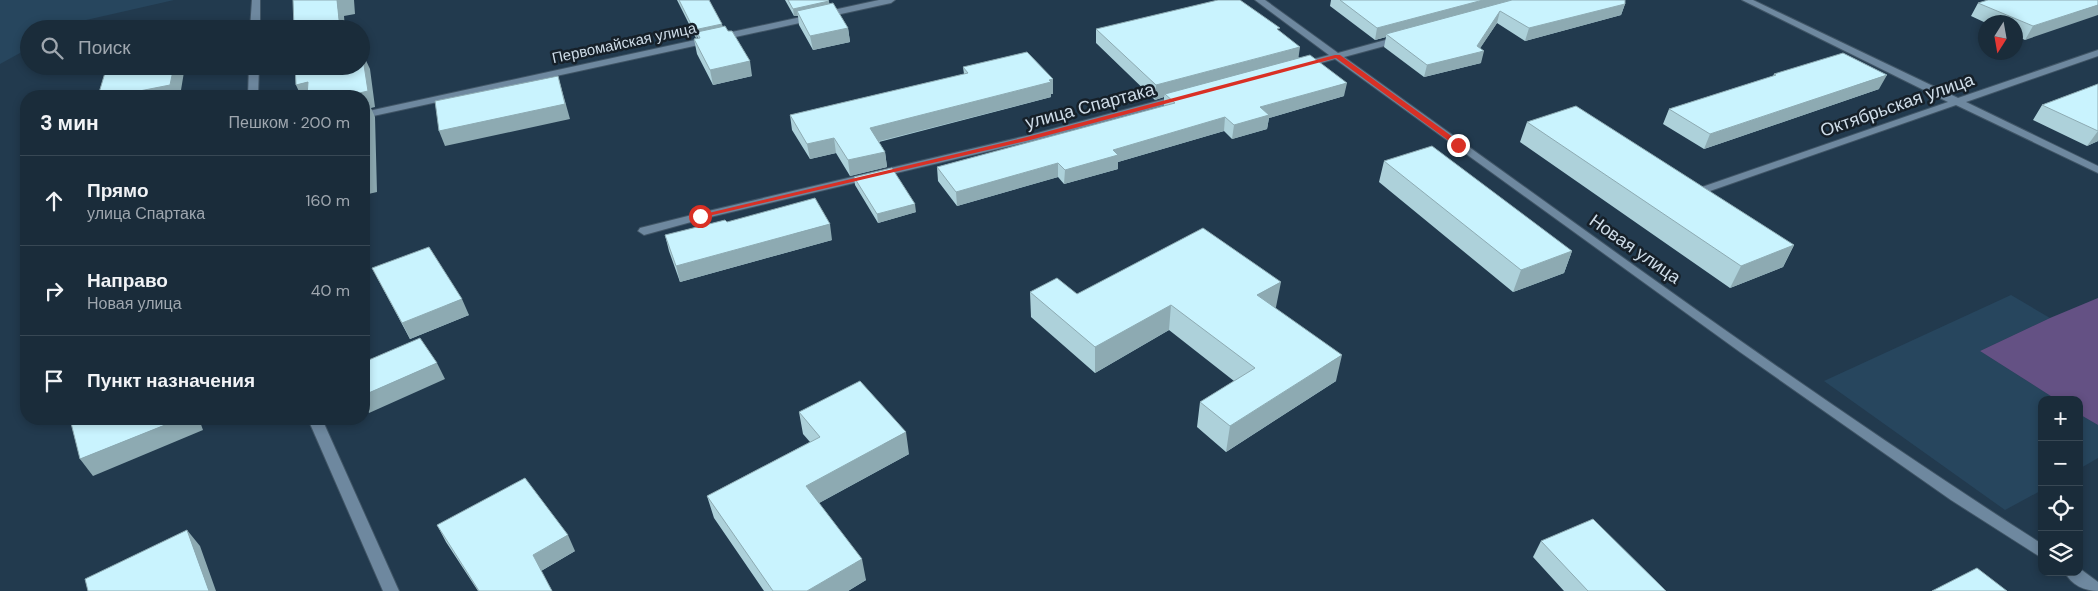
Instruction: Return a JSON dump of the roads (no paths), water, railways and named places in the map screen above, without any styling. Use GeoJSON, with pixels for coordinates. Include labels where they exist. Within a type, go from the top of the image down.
{"type":"FeatureCollection","features":[{"type":"Feature","properties":{"kind":"street"},"geometry":{"type":"LineString","coordinates":[[255,20],[256,0]]}},
{"type":"Feature","properties":{"kind":"street","name":"Первомайская улица"},"geometry":{"type":"LineString","coordinates":[[370,114],[891,0]]}},
{"type":"Feature","properties":{"kind":"street","name":"Новая улица"},"geometry":{"type":"LineString","coordinates":[[1259,0],[1762,361],[1994,522],[2038,550]]}},
{"type":"Feature","properties":{"kind":"street"},"geometry":{"type":"LineString","coordinates":[[1746,0],[2098,170]]}},
{"type":"Feature","properties":{"kind":"street"},"geometry":{"type":"LineString","coordinates":[[1291,69],[1412,36]]}},
{"type":"Feature","properties":{"kind":"street","name":"Октябрьская улица"},"geometry":{"type":"LineString","coordinates":[[1706,189],[2098,52]]}},
{"type":"Feature","properties":{"kind":"street"},"geometry":{"type":"LineString","coordinates":[[253,90],[254,75]]}},
{"type":"Feature","properties":{"kind":"street","name":"улица Спартака"},"geometry":{"type":"LineString","coordinates":[[644,231],[700,216],[1028,139],[1188,96]]}},
{"type":"Feature","properties":{"kind":"street"},"geometry":{"type":"LineString","coordinates":[[318,425],[390,591]]}},
{"type":"Feature","properties":{"kind":"street"},"geometry":{"type":"LineString","coordinates":[[2078,576],[2098,591]]}}]}
